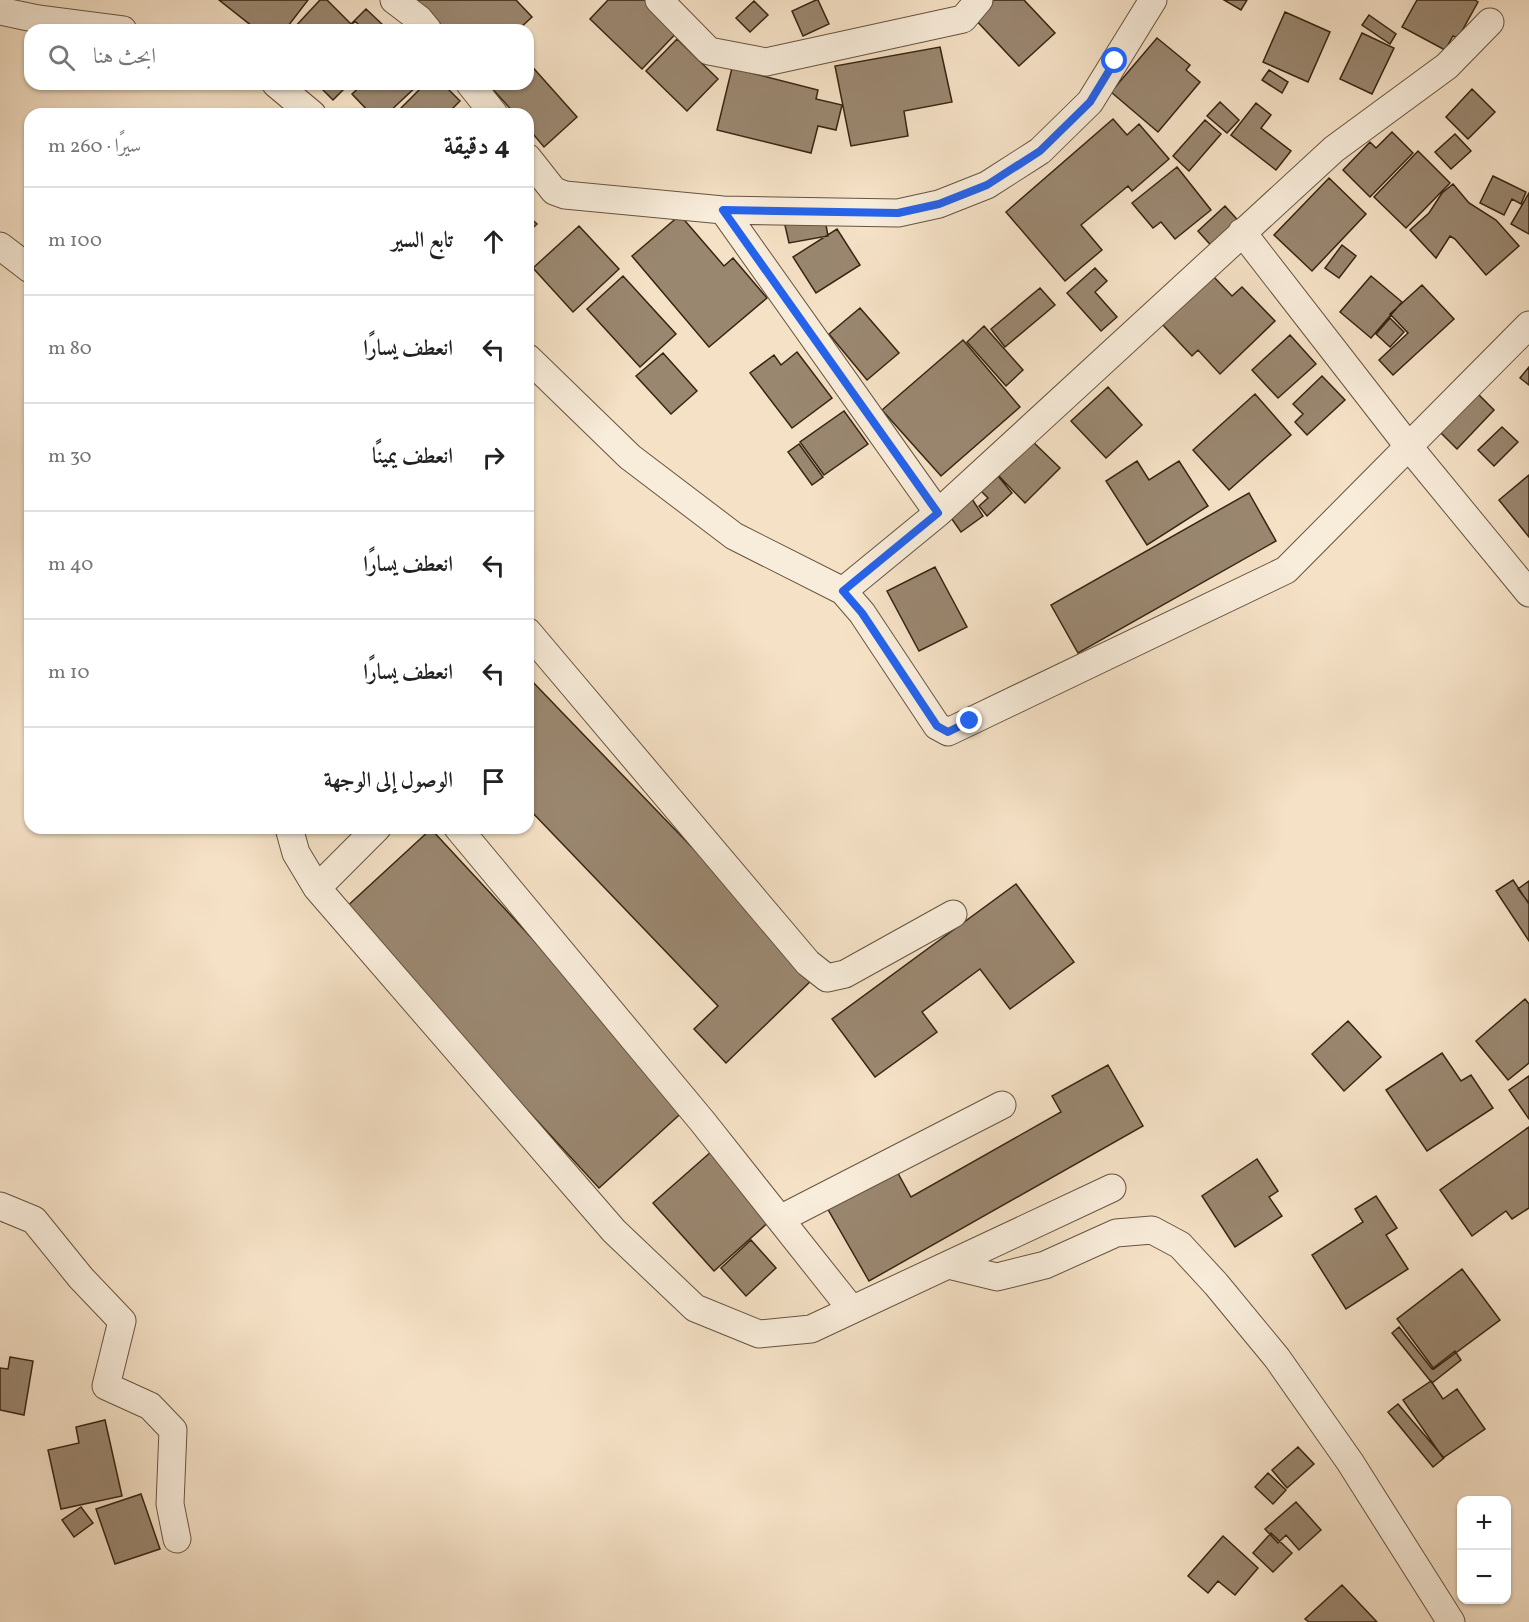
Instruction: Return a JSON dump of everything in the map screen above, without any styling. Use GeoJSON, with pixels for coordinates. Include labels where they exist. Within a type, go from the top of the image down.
{"type":"FeatureCollection","features":[{"type":"Feature","properties":{"kind":"street"},"geometry":{"type":"LineString","coordinates":[[394,0],[423,24]]}},
{"type":"Feature","properties":{"kind":"street"},"geometry":{"type":"LineString","coordinates":[[659,0],[709,51],[766,62],[963,19],[979,0]]}},
{"type":"Feature","properties":{"kind":"street"},"geometry":{"type":"LineString","coordinates":[[534,166],[554,191],[565,195],[723,210],[898,213],[939,204],[987,185],[1040,151],[1090,102],[1153,0]]}},
{"type":"Feature","properties":{"kind":"street"},"geometry":{"type":"LineString","coordinates":[[0,11],[77,24]]}},
{"type":"Feature","properties":{"kind":"street"},"geometry":{"type":"LineString","coordinates":[[843,591],[938,513],[1334,148],[1448,66],[1490,22]]}},
{"type":"Feature","properties":{"kind":"street"},"geometry":{"type":"LineString","coordinates":[[283,90],[305,108]]}},
{"type":"Feature","properties":{"kind":"street"},"geometry":{"type":"LineString","coordinates":[[475,90],[489,108]]}},
{"type":"Feature","properties":{"kind":"street"},"geometry":{"type":"LineString","coordinates":[[723,210],[938,513]]}},
{"type":"Feature","properties":{"kind":"street"},"geometry":{"type":"LineString","coordinates":[[1242,232],[1409,447],[1529,593]]}},
{"type":"Feature","properties":{"kind":"street"},"geometry":{"type":"LineString","coordinates":[[0,246],[24,264]]}},
{"type":"Feature","properties":{"kind":"street"},"geometry":{"type":"LineString","coordinates":[[534,364],[630,457],[734,536],[843,591],[862,613],[937,726],[948,732],[1286,570],[1529,325]]}},
{"type":"Feature","properties":{"kind":"street"},"geometry":{"type":"LineString","coordinates":[[534,639],[808,963],[827,978],[845,974],[953,914]]}},
{"type":"Feature","properties":{"kind":"street"},"geometry":{"type":"LineString","coordinates":[[291,834],[296,853],[316,888],[614,1231],[695,1308],[759,1334],[811,1329],[1112,1188]]}},
{"type":"Feature","properties":{"kind":"street"},"geometry":{"type":"LineString","coordinates":[[316,888],[371,834]]}},
{"type":"Feature","properties":{"kind":"street"},"geometry":{"type":"LineString","coordinates":[[463,834],[687,1103],[852,1310]]}},
{"type":"Feature","properties":{"kind":"street"},"geometry":{"type":"LineString","coordinates":[[780,1219],[1002,1106]]}},
{"type":"Feature","properties":{"kind":"street"},"geometry":{"type":"LineString","coordinates":[[0,1206],[34,1220],[81,1278],[122,1321],[106,1386],[150,1406],[173,1430],[170,1504],[177,1539]]}},
{"type":"Feature","properties":{"kind":"street"},"geometry":{"type":"LineString","coordinates":[[948,1265],[997,1277],[1045,1265],[1116,1233],[1152,1230],[1180,1245],[1216,1284],[1277,1358],[1350,1462],[1451,1622]]}},
{"type":"Feature","properties":{"kind":"building"},"geometry":{"type":"Polygon","coordinates":[[[219,0],[308,0],[290,24],[249,24],[219,0]]]}},
{"type":"Feature","properties":{"kind":"building"},"geometry":{"type":"Polygon","coordinates":[[[320,0],[327,0],[351,24],[298,24],[320,0]]]}},
{"type":"Feature","properties":{"kind":"building"},"geometry":{"type":"Polygon","coordinates":[[[412,0],[516,0],[532,17],[524,24],[432,24],[412,0]]]}},
{"type":"Feature","properties":{"kind":"building"},"geometry":{"type":"Polygon","coordinates":[[[608,0],[655,0],[683,26],[642,69],[590,19],[608,0]]]}},
{"type":"Feature","properties":{"kind":"building"},"geometry":{"type":"Polygon","coordinates":[[[816,0],[829,24],[803,36],[792,11],[816,0]]]}},
{"type":"Feature","properties":{"kind":"building"},"geometry":{"type":"Polygon","coordinates":[[[988,0],[1024,0],[1055,33],[1019,66],[972,16],[988,0]]]}},
{"type":"Feature","properties":{"kind":"building"},"geometry":{"type":"Polygon","coordinates":[[[1224,0],[1247,0],[1241,10],[1224,0]]]}},
{"type":"Feature","properties":{"kind":"building"},"geometry":{"type":"Polygon","coordinates":[[[1417,0],[1475,0],[1478,2],[1458,38],[1453,36],[1445,50],[1402,27],[1417,0]]]}},
{"type":"Feature","properties":{"kind":"building"},"geometry":{"type":"Polygon","coordinates":[[[754,1],[768,15],[750,32],[736,18],[754,1]]]}},
{"type":"Feature","properties":{"kind":"building"},"geometry":{"type":"Polygon","coordinates":[[[366,9],[382,24],[358,24],[355,21],[351,24],[366,9]]]}},
{"type":"Feature","properties":{"kind":"building"},"geometry":{"type":"Polygon","coordinates":[[[1285,12],[1330,32],[1308,82],[1263,62],[1285,12]]]}},
{"type":"Feature","properties":{"kind":"building"},"geometry":{"type":"Polygon","coordinates":[[[1369,15],[1396,34],[1390,44],[1362,25],[1369,15]]]}},
{"type":"Feature","properties":{"kind":"building"},"geometry":{"type":"Polygon","coordinates":[[[1362,33],[1394,48],[1372,94],[1340,79],[1362,33]]]}},
{"type":"Feature","properties":{"kind":"building"},"geometry":{"type":"Polygon","coordinates":[[[1157,38],[1190,65],[1186,70],[1200,82],[1158,132],[1111,92],[1157,38]]]}},
{"type":"Feature","properties":{"kind":"building"},"geometry":{"type":"Polygon","coordinates":[[[677,39],[718,79],[687,111],[646,71],[677,39]]]}},
{"type":"Feature","properties":{"kind":"building"},"geometry":{"type":"Polygon","coordinates":[[[940,47],[952,102],[904,111],[908,136],[851,146],[835,66],[940,47]]]}},
{"type":"Feature","properties":{"kind":"building"},"geometry":{"type":"Polygon","coordinates":[[[732,68],[818,90],[816,99],[842,105],[836,130],[818,126],[811,153],[717,130],[732,68]]]}},
{"type":"Feature","properties":{"kind":"building"},"geometry":{"type":"Polygon","coordinates":[[[534,69],[577,117],[544,147],[534,135],[534,108],[510,108],[493,90],[534,90],[534,69]]]}},
{"type":"Feature","properties":{"kind":"building"},"geometry":{"type":"Polygon","coordinates":[[[1269,70],[1288,82],[1282,93],[1262,80],[1269,70]]]}},
{"type":"Feature","properties":{"kind":"building"},"geometry":{"type":"Polygon","coordinates":[[[1472,89],[1495,112],[1468,139],[1446,117],[1472,89]]]}},
{"type":"Feature","properties":{"kind":"building"},"geometry":{"type":"Polygon","coordinates":[[[323,90],[343,90],[333,100],[323,90]]]}},
{"type":"Feature","properties":{"kind":"building"},"geometry":{"type":"Polygon","coordinates":[[[356,90],[413,90],[393,108],[365,108],[352,94],[356,90]]]}},
{"type":"Feature","properties":{"kind":"building"},"geometry":{"type":"Polygon","coordinates":[[[419,90],[449,90],[460,101],[453,108],[401,108],[419,90]]]}},
{"type":"Feature","properties":{"kind":"building"},"geometry":{"type":"Polygon","coordinates":[[[1220,102],[1239,120],[1227,133],[1207,116],[1220,102]]]}},
{"type":"Feature","properties":{"kind":"building"},"geometry":{"type":"Polygon","coordinates":[[[1256,103],[1271,115],[1261,128],[1291,151],[1276,170],[1231,135],[1256,103]]]}},
{"type":"Feature","properties":{"kind":"building"},"geometry":{"type":"Polygon","coordinates":[[[1113,119],[1127,135],[1139,124],[1169,159],[1132,191],[1128,186],[1081,225],[1102,250],[1065,281],[1006,212],[1113,119]]]}},
{"type":"Feature","properties":{"kind":"building"},"geometry":{"type":"Polygon","coordinates":[[[1205,120],[1221,134],[1189,171],[1173,156],[1205,120]]]}},
{"type":"Feature","properties":{"kind":"building"},"geometry":{"type":"Polygon","coordinates":[[[1392,132],[1413,153],[1370,197],[1343,170],[1370,142],[1376,148],[1392,132]]]}},
{"type":"Feature","properties":{"kind":"building"},"geometry":{"type":"Polygon","coordinates":[[[1455,134],[1471,151],[1451,169],[1435,152],[1455,134]]]}},
{"type":"Feature","properties":{"kind":"building"},"geometry":{"type":"Polygon","coordinates":[[[1418,151],[1450,183],[1406,228],[1374,197],[1418,151]]]}},
{"type":"Feature","properties":{"kind":"building"},"geometry":{"type":"Polygon","coordinates":[[[1177,167],[1211,210],[1175,239],[1161,222],[1153,228],[1132,203],[1177,167]]]}},
{"type":"Feature","properties":{"kind":"building"},"geometry":{"type":"Polygon","coordinates":[[[1493,176],[1526,192],[1521,204],[1512,199],[1504,215],[1480,203],[1493,176]]]}},
{"type":"Feature","properties":{"kind":"building"},"geometry":{"type":"Polygon","coordinates":[[[1329,178],[1366,214],[1312,271],[1274,235],[1329,178]]]}},
{"type":"Feature","properties":{"kind":"building"},"geometry":{"type":"Polygon","coordinates":[[[1453,184],[1469,203],[1496,220],[1519,246],[1486,275],[1450,236],[1436,258],[1410,230],[1429,213],[1442,193],[1453,184]]]}},
{"type":"Feature","properties":{"kind":"building"},"geometry":{"type":"Polygon","coordinates":[[[1529,193],[1529,234],[1511,224],[1529,193]]]}},
{"type":"Feature","properties":{"kind":"building"},"geometry":{"type":"Polygon","coordinates":[[[1225,206],[1243,226],[1216,251],[1198,231],[1225,206]]]}},
{"type":"Feature","properties":{"kind":"building"},"geometry":{"type":"Polygon","coordinates":[[[824,214],[828,236],[789,243],[784,221],[824,214]]]}},
{"type":"Feature","properties":{"kind":"building"},"geometry":{"type":"Polygon","coordinates":[[[680,215],[724,266],[733,258],[767,298],[709,347],[632,256],[680,215]]]}},
{"type":"Feature","properties":{"kind":"building"},"geometry":{"type":"Polygon","coordinates":[[[579,226],[619,269],[573,312],[534,267],[579,226]]]}},
{"type":"Feature","properties":{"kind":"building"},"geometry":{"type":"Polygon","coordinates":[[[837,229],[860,265],[816,293],[793,257],[837,229]]]}},
{"type":"Feature","properties":{"kind":"building"},"geometry":{"type":"Polygon","coordinates":[[[1342,245],[1356,256],[1339,278],[1325,268],[1342,245]]]}},
{"type":"Feature","properties":{"kind":"building"},"geometry":{"type":"Polygon","coordinates":[[[1095,268],[1107,281],[1095,292],[1117,317],[1101,331],[1067,293],[1095,268]]]}},
{"type":"Feature","properties":{"kind":"building"},"geometry":{"type":"Polygon","coordinates":[[[623,276],[676,334],[640,367],[587,309],[623,276]]]}},
{"type":"Feature","properties":{"kind":"building"},"geometry":{"type":"Polygon","coordinates":[[[1213,276],[1232,296],[1242,287],[1275,321],[1220,374],[1198,350],[1192,356],[1162,324],[1213,276]]]}},
{"type":"Feature","properties":{"kind":"building"},"geometry":{"type":"Polygon","coordinates":[[[1371,276],[1402,302],[1371,338],[1340,312],[1371,276]]]}},
{"type":"Feature","properties":{"kind":"building"},"geometry":{"type":"Polygon","coordinates":[[[1422,285],[1454,319],[1393,375],[1379,360],[1408,333],[1390,314],[1422,285]]]}},
{"type":"Feature","properties":{"kind":"building"},"geometry":{"type":"Polygon","coordinates":[[[1040,288],[1055,305],[1005,347],[991,329],[1040,288]]]}},
{"type":"Feature","properties":{"kind":"building"},"geometry":{"type":"Polygon","coordinates":[[[860,308],[899,353],[867,380],[829,334],[860,308]]]}},
{"type":"Feature","properties":{"kind":"building"},"geometry":{"type":"Polygon","coordinates":[[[1390,318],[1404,332],[1390,347],[1376,334],[1390,318]]]}},
{"type":"Feature","properties":{"kind":"building"},"geometry":{"type":"Polygon","coordinates":[[[984,326],[1023,370],[1006,386],[967,342],[984,326]]]}},
{"type":"Feature","properties":{"kind":"building"},"geometry":{"type":"Polygon","coordinates":[[[1290,335],[1316,364],[1278,398],[1252,370],[1290,335]]]}},
{"type":"Feature","properties":{"kind":"building"},"geometry":{"type":"Polygon","coordinates":[[[963,340],[1020,407],[941,476],[882,410],[963,340]]]}},
{"type":"Feature","properties":{"kind":"building"},"geometry":{"type":"Polygon","coordinates":[[[797,352],[832,398],[792,428],[750,373],[774,355],[781,365],[797,352]]]}},
{"type":"Feature","properties":{"kind":"building"},"geometry":{"type":"Polygon","coordinates":[[[663,353],[697,391],[671,414],[636,376],[663,353]]]}},
{"type":"Feature","properties":{"kind":"building"},"geometry":{"type":"Polygon","coordinates":[[[1529,367],[1529,385],[1520,378],[1529,367]]]}},
{"type":"Feature","properties":{"kind":"building"},"geometry":{"type":"Polygon","coordinates":[[[1322,376],[1345,400],[1307,435],[1295,422],[1303,414],[1293,404],[1322,376]]]}},
{"type":"Feature","properties":{"kind":"building"},"geometry":{"type":"Polygon","coordinates":[[[1108,387],[1142,425],[1106,458],[1071,421],[1108,387]]]}},
{"type":"Feature","properties":{"kind":"building"},"geometry":{"type":"Polygon","coordinates":[[[1473,389],[1494,410],[1457,449],[1436,428],[1473,389]]]}},
{"type":"Feature","properties":{"kind":"building"},"geometry":{"type":"Polygon","coordinates":[[[1255,394],[1291,435],[1229,490],[1193,450],[1255,394]]]}},
{"type":"Feature","properties":{"kind":"building"},"geometry":{"type":"Polygon","coordinates":[[[844,411],[868,444],[824,475],[800,442],[844,411]]]}},
{"type":"Feature","properties":{"kind":"building"},"geometry":{"type":"Polygon","coordinates":[[[1502,427],[1518,442],[1494,466],[1478,450],[1502,427]]]}},
{"type":"Feature","properties":{"kind":"building"},"geometry":{"type":"Polygon","coordinates":[[[1032,441],[1060,468],[1025,503],[998,475],[1032,441]]]}},
{"type":"Feature","properties":{"kind":"building"},"geometry":{"type":"Polygon","coordinates":[[[799,444],[823,477],[812,485],[788,452],[799,444]]]}},
{"type":"Feature","properties":{"kind":"building"},"geometry":{"type":"Polygon","coordinates":[[[1137,461],[1149,480],[1179,461],[1208,506],[1147,545],[1106,481],[1137,461]]]}},
{"type":"Feature","properties":{"kind":"building"},"geometry":{"type":"Polygon","coordinates":[[[1529,475],[1529,537],[1499,500],[1529,475]]]}},
{"type":"Feature","properties":{"kind":"building"},"geometry":{"type":"Polygon","coordinates":[[[998,476],[1012,493],[987,516],[979,506],[988,498],[981,491],[998,476]]]}},
{"type":"Feature","properties":{"kind":"building"},"geometry":{"type":"Polygon","coordinates":[[[1249,493],[1276,541],[1078,653],[1051,605],[1249,493]]]}},
{"type":"Feature","properties":{"kind":"building"},"geometry":{"type":"Polygon","coordinates":[[[972,499],[983,516],[961,532],[949,515],[972,499]]]}},
{"type":"Feature","properties":{"kind":"building"},"geometry":{"type":"Polygon","coordinates":[[[935,567],[967,627],[919,651],[887,591],[935,567]]]}},
{"type":"Feature","properties":{"kind":"building"},"geometry":{"type":"Polygon","coordinates":[[[534,683],[816,976],[726,1063],[694,1029],[718,1006],[534,814],[534,683]]]}},
{"type":"Feature","properties":{"kind":"building"},"geometry":{"type":"Polygon","coordinates":[[[426,834],[436,834],[688,1107],[599,1188],[343,910],[426,834]]]}},
{"type":"Feature","properties":{"kind":"building"},"geometry":{"type":"Polygon","coordinates":[[[1513,880],[1529,904],[1529,941],[1496,891],[1513,880]]]}},
{"type":"Feature","properties":{"kind":"building"},"geometry":{"type":"Polygon","coordinates":[[[1529,881],[1529,903],[1518,889],[1529,881]]]}},
{"type":"Feature","properties":{"kind":"building"},"geometry":{"type":"Polygon","coordinates":[[[1016,884],[1074,962],[1010,1009],[980,969],[922,1012],[937,1032],[875,1077],[832,1019],[1016,884]]]}},
{"type":"Feature","properties":{"kind":"building"},"geometry":{"type":"Polygon","coordinates":[[[1525,999],[1529,1004],[1529,1063],[1508,1080],[1476,1041],[1525,999]]]}},
{"type":"Feature","properties":{"kind":"building"},"geometry":{"type":"Polygon","coordinates":[[[1348,1021],[1381,1057],[1344,1091],[1312,1054],[1348,1021]]]}},
{"type":"Feature","properties":{"kind":"building"},"geometry":{"type":"Polygon","coordinates":[[[1442,1053],[1461,1081],[1471,1075],[1493,1108],[1427,1151],[1386,1090],[1442,1053]]]}},
{"type":"Feature","properties":{"kind":"building"},"geometry":{"type":"Polygon","coordinates":[[[1108,1065],[1143,1126],[869,1281],[826,1206],[895,1168],[911,1197],[1061,1112],[1052,1096],[1108,1065]]]}},
{"type":"Feature","properties":{"kind":"building"},"geometry":{"type":"Polygon","coordinates":[[[1529,1076],[1529,1119],[1509,1090],[1529,1076]]]}},
{"type":"Feature","properties":{"kind":"building"},"geometry":{"type":"Polygon","coordinates":[[[1529,1127],[1529,1208],[1512,1219],[1506,1211],[1472,1236],[1440,1190],[1529,1127]]]}},
{"type":"Feature","properties":{"kind":"building"},"geometry":{"type":"Polygon","coordinates":[[[712,1151],[772,1219],[714,1271],[653,1203],[712,1151]]]}},
{"type":"Feature","properties":{"kind":"building"},"geometry":{"type":"Polygon","coordinates":[[[1257,1159],[1278,1191],[1269,1197],[1282,1216],[1235,1247],[1202,1196],[1257,1159]]]}},
{"type":"Feature","properties":{"kind":"building"},"geometry":{"type":"Polygon","coordinates":[[[1376,1196],[1397,1228],[1386,1235],[1408,1269],[1346,1309],[1312,1255],[1363,1222],[1355,1209],[1376,1196]]]}},
{"type":"Feature","properties":{"kind":"building"},"geometry":{"type":"Polygon","coordinates":[[[751,1240],[776,1268],[746,1296],[721,1268],[751,1240]]]}},
{"type":"Feature","properties":{"kind":"building"},"geometry":{"type":"Polygon","coordinates":[[[1462,1269],[1500,1320],[1434,1369],[1397,1319],[1462,1269]]]}},
{"type":"Feature","properties":{"kind":"building"},"geometry":{"type":"Polygon","coordinates":[[[1399,1327],[1432,1369],[1455,1351],[1461,1360],[1432,1383],[1392,1333],[1399,1327]]]}},
{"type":"Feature","properties":{"kind":"building"},"geometry":{"type":"Polygon","coordinates":[[[10,1357],[33,1361],[24,1415],[0,1410],[0,1368],[8,1369],[10,1357]]]}},
{"type":"Feature","properties":{"kind":"building"},"geometry":{"type":"Polygon","coordinates":[[[1431,1381],[1443,1399],[1457,1389],[1485,1429],[1443,1458],[1403,1400],[1431,1381]]]}},
{"type":"Feature","properties":{"kind":"building"},"geometry":{"type":"Polygon","coordinates":[[[1398,1404],[1444,1458],[1433,1467],[1388,1412],[1398,1404]]]}},
{"type":"Feature","properties":{"kind":"building"},"geometry":{"type":"Polygon","coordinates":[[[105,1420],[122,1496],[61,1509],[48,1450],[79,1443],[76,1427],[105,1420]]]}},
{"type":"Feature","properties":{"kind":"building"},"geometry":{"type":"Polygon","coordinates":[[[1298,1447],[1314,1464],[1287,1488],[1272,1470],[1298,1447]]]}},
{"type":"Feature","properties":{"kind":"building"},"geometry":{"type":"Polygon","coordinates":[[[1268,1473],[1286,1490],[1273,1504],[1255,1487],[1268,1473]]]}},
{"type":"Feature","properties":{"kind":"building"},"geometry":{"type":"Polygon","coordinates":[[[141,1494],[160,1549],[115,1564],[96,1509],[141,1494]]]}},
{"type":"Feature","properties":{"kind":"building"},"geometry":{"type":"Polygon","coordinates":[[[1296,1502],[1321,1530],[1299,1550],[1286,1535],[1278,1543],[1265,1529],[1296,1502]]]}},
{"type":"Feature","properties":{"kind":"building"},"geometry":{"type":"Polygon","coordinates":[[[81,1507],[93,1523],[74,1537],[62,1520],[81,1507]]]}},
{"type":"Feature","properties":{"kind":"building"},"geometry":{"type":"Polygon","coordinates":[[[1271,1533],[1292,1553],[1273,1572],[1253,1553],[1271,1533]]]}},
{"type":"Feature","properties":{"kind":"building"},"geometry":{"type":"Polygon","coordinates":[[[1223,1536],[1258,1568],[1235,1595],[1218,1581],[1208,1593],[1188,1576],[1223,1536]]]}},
{"type":"Feature","properties":{"kind":"building"},"geometry":{"type":"Polygon","coordinates":[[[1342,1585],[1377,1622],[1309,1622],[1305,1619],[1342,1585]]]}},
{"type":"Feature","properties":{"kind":"route"},"geometry":{"type":"LineString","coordinates":[[970,721],[948,732],[937,726],[862,613],[843,591],[938,513],[723,210],[898,213],[939,204],[987,185],[1040,151],[1090,102],[1115,61]]}}]}
